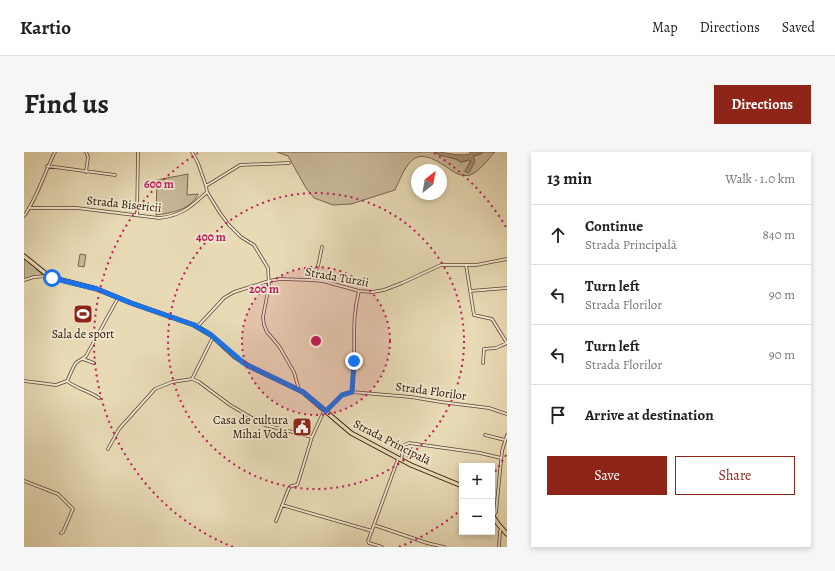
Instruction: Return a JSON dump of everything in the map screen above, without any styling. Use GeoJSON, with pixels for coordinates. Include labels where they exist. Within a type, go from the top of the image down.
{"type":"FeatureCollection","features":[{"type":"Feature","properties":{"kind":"main road","name":"Strada Principală"},"geometry":{"type":"LineString","coordinates":[[24,256],[48,276],[97,289],[118,298],[198,326],[214,337],[235,356],[250,366],[299,390],[325,410],[350,433],[399,459],[459,485]]}},
{"type":"Feature","properties":{"kind":"main road"},"geometry":{"type":"LineString","coordinates":[[495,519],[507,534]]}},
{"type":"Feature","properties":{"kind":"street"},"geometry":{"type":"LineString","coordinates":[[24,216],[30,208],[47,166],[55,152]]}},
{"type":"Feature","properties":{"kind":"street"},"geometry":{"type":"LineString","coordinates":[[86,152],[88,157],[86,172]]}},
{"type":"Feature","properties":{"kind":"street"},"geometry":{"type":"LineString","coordinates":[[137,215],[138,152]]}},
{"type":"Feature","properties":{"kind":"street"},"geometry":{"type":"LineString","coordinates":[[192,152],[198,164],[207,192],[229,225],[241,237],[254,245],[268,268],[269,281],[263,317],[264,324],[267,332],[279,346],[294,372],[299,390]]}},
{"type":"Feature","properties":{"kind":"street"},"geometry":{"type":"LineString","coordinates":[[206,186],[240,165],[289,163]]}},
{"type":"Feature","properties":{"kind":"street"},"geometry":{"type":"LineString","coordinates":[[47,166],[115,175]]}},
{"type":"Feature","properties":{"kind":"street","name":"Strada Bisericii"},"geometry":{"type":"LineString","coordinates":[[30,208],[77,208],[159,218],[178,214],[195,203],[207,192]]}},
{"type":"Feature","properties":{"kind":"street"},"geometry":{"type":"LineString","coordinates":[[311,280],[318,266],[322,247]]}},
{"type":"Feature","properties":{"kind":"street","name":"Strada Turzii"},"geometry":{"type":"LineString","coordinates":[[198,326],[224,298],[234,292],[269,281],[280,279],[323,281],[359,291],[372,292],[384,290],[441,265],[489,263],[507,259]]}},
{"type":"Feature","properties":{"kind":"street"},"geometry":{"type":"LineString","coordinates":[[466,265],[474,315],[492,319],[507,343],[496,348],[484,349],[483,363]]}},
{"type":"Feature","properties":{"kind":"street"},"geometry":{"type":"LineString","coordinates":[[24,280],[34,277],[48,276]]}},
{"type":"Feature","properties":{"kind":"street"},"geometry":{"type":"LineString","coordinates":[[470,291],[507,288]]}},
{"type":"Feature","properties":{"kind":"street"},"geometry":{"type":"LineString","coordinates":[[276,520],[289,488],[297,485],[298,483],[312,437],[321,414],[342,395],[352,392],[354,316],[359,291]]}},
{"type":"Feature","properties":{"kind":"street"},"geometry":{"type":"LineString","coordinates":[[24,381],[56,385],[67,381],[75,364],[83,359],[118,298]]}},
{"type":"Feature","properties":{"kind":"street"},"geometry":{"type":"LineString","coordinates":[[192,379],[214,337]]}},
{"type":"Feature","properties":{"kind":"street"},"geometry":{"type":"LineString","coordinates":[[83,359],[94,363]]}},
{"type":"Feature","properties":{"kind":"street"},"geometry":{"type":"LineString","coordinates":[[108,449],[119,429],[155,389],[172,382],[192,379],[199,382],[230,405],[265,425],[312,437]]}},
{"type":"Feature","properties":{"kind":"street"},"geometry":{"type":"LineString","coordinates":[[67,381],[76,388],[92,393],[99,398]]}},
{"type":"Feature","properties":{"kind":"street","name":"Strada Florilor"},"geometry":{"type":"LineString","coordinates":[[352,392],[411,396],[441,402],[489,408],[507,414]]}},
{"type":"Feature","properties":{"kind":"street"},"geometry":{"type":"LineString","coordinates":[[485,435],[505,440]]}},
{"type":"Feature","properties":{"kind":"street"},"geometry":{"type":"LineString","coordinates":[[495,513],[501,458],[507,435]]}},
{"type":"Feature","properties":{"kind":"street"},"geometry":{"type":"LineString","coordinates":[[382,547],[368,542],[404,445],[409,443],[480,453],[501,458]]}},
{"type":"Feature","properties":{"kind":"street"},"geometry":{"type":"LineString","coordinates":[[24,481],[58,494],[73,509],[63,532],[61,532]]}},
{"type":"Feature","properties":{"kind":"street"},"geometry":{"type":"LineString","coordinates":[[282,505],[372,531]]}},
{"type":"Feature","properties":{"kind":"street"},"geometry":{"type":"LineString","coordinates":[[374,525],[427,543],[444,547]]}},
{"type":"Feature","properties":{"kind":"street"},"geometry":{"type":"LineString","coordinates":[[499,547],[500,531],[502,529]]}},
{"type":"Feature","properties":{"kind":"shaded area"},"geometry":{"type":"Polygon","coordinates":[[[277,152],[435,152],[461,162],[471,161],[473,156],[483,152],[495,152],[483,165],[470,175],[461,175],[447,167],[447,164],[442,164],[432,159],[420,156],[415,158],[406,167],[395,190],[351,204],[333,205],[314,198],[306,188],[288,156],[277,152]]]}},
{"type":"Feature","properties":{"kind":"shaded area"},"geometry":{"type":"Polygon","coordinates":[[[435,152],[461,155],[470,154],[470,152],[483,152],[473,156],[475,161],[468,173],[465,171],[471,161],[461,162],[435,152]]]}},
{"type":"Feature","properties":{"kind":"shaded area"},"geometry":{"type":"Polygon","coordinates":[[[188,174],[187,195],[198,194],[195,199],[191,204],[180,210],[156,215],[157,180],[188,174]]]}},
{"type":"Feature","properties":{"kind":"shaded area"},"geometry":{"type":"Polygon","coordinates":[[[80,254],[86,255],[84,267],[78,266],[80,254]]]}},
{"type":"Feature","properties":{"kind":"shaded area"},"geometry":{"type":"Polygon","coordinates":[[[24,258],[43,275],[24,280],[24,258]]]}},
{"type":"Feature","properties":{"kind":"place","name":"Sala de sport"},"geometry":{"type":"Point","coordinates":[83,314]}},
{"type":"Feature","properties":{"kind":"place","name":"Casa de cultura Mihai Vodă"},"geometry":{"type":"Point","coordinates":[302,427]}},
{"type":"Feature","properties":{"kind":"route"},"geometry":{"type":"LineString","coordinates":[[52,278],[97,289],[120,299],[194,325],[211,335],[245,364],[303,392],[326,411],[342,395],[352,392],[354,361]]}}]}
